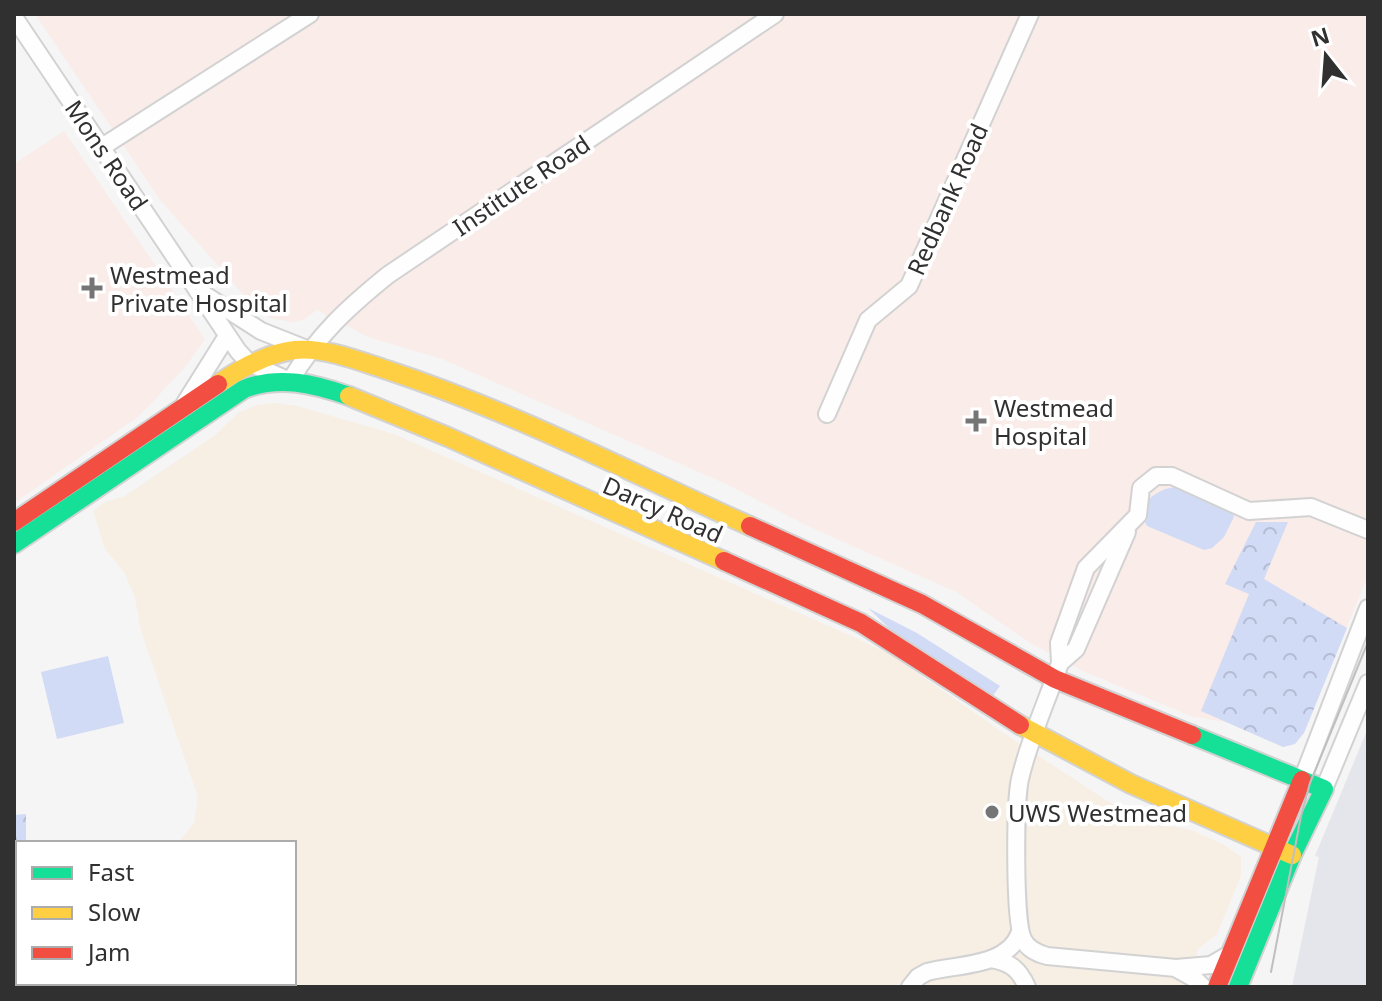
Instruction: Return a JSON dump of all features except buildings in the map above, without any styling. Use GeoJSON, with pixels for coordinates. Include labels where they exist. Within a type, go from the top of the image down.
{"type":"FeatureCollection","features":[{"type":"Feature","properties":{"kind":"street"},"geometry":{"type":"LineString","coordinates":[[102,147],[310,14]]}},
{"type":"Feature","properties":{"kind":"street","name":"Institute Road"},"geometry":{"type":"LineString","coordinates":[[290,381],[309,350],[332,324],[388,275],[775,14]]}},
{"type":"Feature","properties":{"kind":"street","name":"Redbank Road"},"geometry":{"type":"LineString","coordinates":[[827,414],[868,320],[909,286],[1030,14]]}},
{"type":"Feature","properties":{"kind":"street","name":"Mons Road"},"geometry":{"type":"LineString","coordinates":[[14,17],[201,292],[227,336],[249,363],[290,381]]}},
{"type":"Feature","properties":{"kind":"street","name":"Mons Road"},"geometry":{"type":"LineString","coordinates":[[201,292],[261,331],[309,350]]}},
{"type":"Feature","properties":{"kind":"street"},"geometry":{"type":"LineString","coordinates":[[182,408],[227,336]]}},
{"type":"Feature","properties":{"kind":"street","name":"Darcy Road"},"geometry":{"type":"LineString","coordinates":[[14,522],[249,363],[279,353],[309,350],[399,373],[503,413],[672,493],[922,604],[1058,671],[1324,789]]}},
{"type":"Feature","properties":{"kind":"street","name":"Darcy Road"},"geometry":{"type":"LineString","coordinates":[[14,544],[244,389],[266,382],[290,381],[380,408],[838,613],[900,644],[1036,734],[1125,783],[1284,852]]}},
{"type":"Feature","properties":{"kind":"street"},"geometry":{"type":"LineString","coordinates":[[59,492],[112,466],[128,462],[135,464]]}},
{"type":"Feature","properties":{"kind":"street"},"geometry":{"type":"LineString","coordinates":[[1230,954],[1211,965],[1176,968],[1047,956],[1027,946],[1020,932],[1017,804],[1020,780],[1058,671],[1059,643],[1086,568],[1138,515],[1141,488],[1151,479],[1164,474],[1249,511],[1311,507],[1368,530]]}},
{"type":"Feature","properties":{"kind":"street"},"geometry":{"type":"LineString","coordinates":[[1239,985],[1284,852],[1302,780],[1368,608]]}},
{"type":"Feature","properties":{"kind":"street"},"geometry":{"type":"LineString","coordinates":[[1217,987],[1230,954],[1284,852],[1324,789],[1368,683]]}},
{"type":"Feature","properties":{"kind":"street"},"geometry":{"type":"LineString","coordinates":[[910,987],[927,972],[991,959],[1009,951],[1020,932]]}},
{"type":"Feature","properties":{"kind":"street"},"geometry":{"type":"LineString","coordinates":[[1029,987],[1035,969],[1047,956]]}},
{"type":"Feature","properties":{"kind":"street"},"geometry":{"type":"LineString","coordinates":[[991,959],[1010,964],[1029,987]]}},
{"type":"Feature","properties":{"kind":"street"},"geometry":{"type":"LineString","coordinates":[[1176,968],[1203,987]]}},
{"type":"Feature","properties":{"kind":"shaded area","name":"Westmead Hospital"},"geometry":{"type":"Polygon","coordinates":[[[35,14],[1368,14],[1368,575],[1304,733],[1283,747],[1226,722],[1193,717],[1083,671],[1032,644],[956,592],[810,527],[726,484],[442,359],[368,337],[317,310],[303,320],[292,322],[270,318],[249,301],[160,200],[35,14]]]}},
{"type":"Feature","properties":{"kind":"shaded area","name":"Westmead Private Hospital"},"geometry":{"type":"Polygon","coordinates":[[[64,131],[205,339],[186,366],[139,416],[14,503],[14,164],[64,131]]]}},
{"type":"Feature","properties":{"kind":"shaded area"},"geometry":{"type":"Polygon","coordinates":[[[276,403],[297,406],[394,434],[858,639],[893,656],[1109,802],[1155,822],[1194,831],[1226,846],[1241,857],[1241,876],[1217,934],[1198,949],[1189,987],[244,987],[296,985],[296,841],[180,841],[194,823],[198,797],[141,631],[135,597],[124,572],[105,549],[93,511],[105,502],[125,496],[214,436],[238,413],[257,405],[276,403]]]}},
{"type":"Feature","properties":{"kind":"shaded area"},"geometry":{"type":"Polygon","coordinates":[[[1368,728],[1368,987],[1292,987],[1319,857],[1315,856],[1368,728]]]}},
{"type":"Feature","properties":{"kind":"green space"},"geometry":{"type":"Polygon","coordinates":[[[1176,487],[1232,509],[1234,517],[1224,537],[1212,548],[1204,550],[1147,526],[1144,511],[1150,499],[1161,491],[1176,487]]]}},
{"type":"Feature","properties":{"kind":"green space"},"geometry":{"type":"Polygon","coordinates":[[[1256,522],[1288,522],[1264,579],[1347,628],[1304,733],[1295,744],[1283,747],[1201,711],[1249,594],[1225,584],[1256,522]]]}},
{"type":"Feature","properties":{"kind":"green space"},"geometry":{"type":"Polygon","coordinates":[[[868,608],[917,633],[1000,686],[991,698],[889,628],[868,608]]]}},
{"type":"Feature","properties":{"kind":"green space"},"geometry":{"type":"Polygon","coordinates":[[[108,656],[124,723],[57,739],[41,672],[108,656]]]}},
{"type":"Feature","properties":{"kind":"green space"},"geometry":{"type":"Polygon","coordinates":[[[26,814],[26,841],[16,841],[16,944],[14,944],[14,815],[26,814]]]}},
{"type":"Feature","properties":{"kind":"tram line"},"geometry":{"type":"LineString","coordinates":[[1271,972],[1310,783],[1368,642]]}},
{"type":"Feature","properties":{"kind":"traffic: fast"},"geometry":{"type":"LineString","coordinates":[[14,544],[244,389],[270,382],[284,382],[349,396]]}},
{"type":"Feature","properties":{"kind":"traffic: fast"},"geometry":{"type":"LineString","coordinates":[[1192,735],[1324,789],[1292,855],[1238,987]]}},
{"type":"Feature","properties":{"kind":"traffic: slow"},"geometry":{"type":"LineString","coordinates":[[218,384],[274,354],[307,350],[344,356],[482,405],[750,526]]}},
{"type":"Feature","properties":{"kind":"traffic: slow"},"geometry":{"type":"LineString","coordinates":[[349,396],[724,561]]}},
{"type":"Feature","properties":{"kind":"traffic: slow"},"geometry":{"type":"LineString","coordinates":[[1020,725],[1131,784],[1292,855]]}},
{"type":"Feature","properties":{"kind":"traffic: jam"},"geometry":{"type":"LineString","coordinates":[[14,522],[218,384]]}},
{"type":"Feature","properties":{"kind":"traffic: jam"},"geometry":{"type":"LineString","coordinates":[[750,526],[922,604],[1055,679],[1192,735]]}},
{"type":"Feature","properties":{"kind":"traffic: jam"},"geometry":{"type":"LineString","coordinates":[[724,561],[861,623],[1020,725]]}},
{"type":"Feature","properties":{"kind":"traffic: jam"},"geometry":{"type":"LineString","coordinates":[[1217,987],[1302,780]]}},
{"type":"Feature","properties":{"kind":"place","name":"Westmead Private Hospital"},"geometry":{"type":"Point","coordinates":[92,288]}},
{"type":"Feature","properties":{"kind":"place","name":"Westmead Hospital"},"geometry":{"type":"Point","coordinates":[976,421]}},
{"type":"Feature","properties":{"kind":"place","name":"UWS Westmead"},"geometry":{"type":"Point","coordinates":[992,812]}}]}
